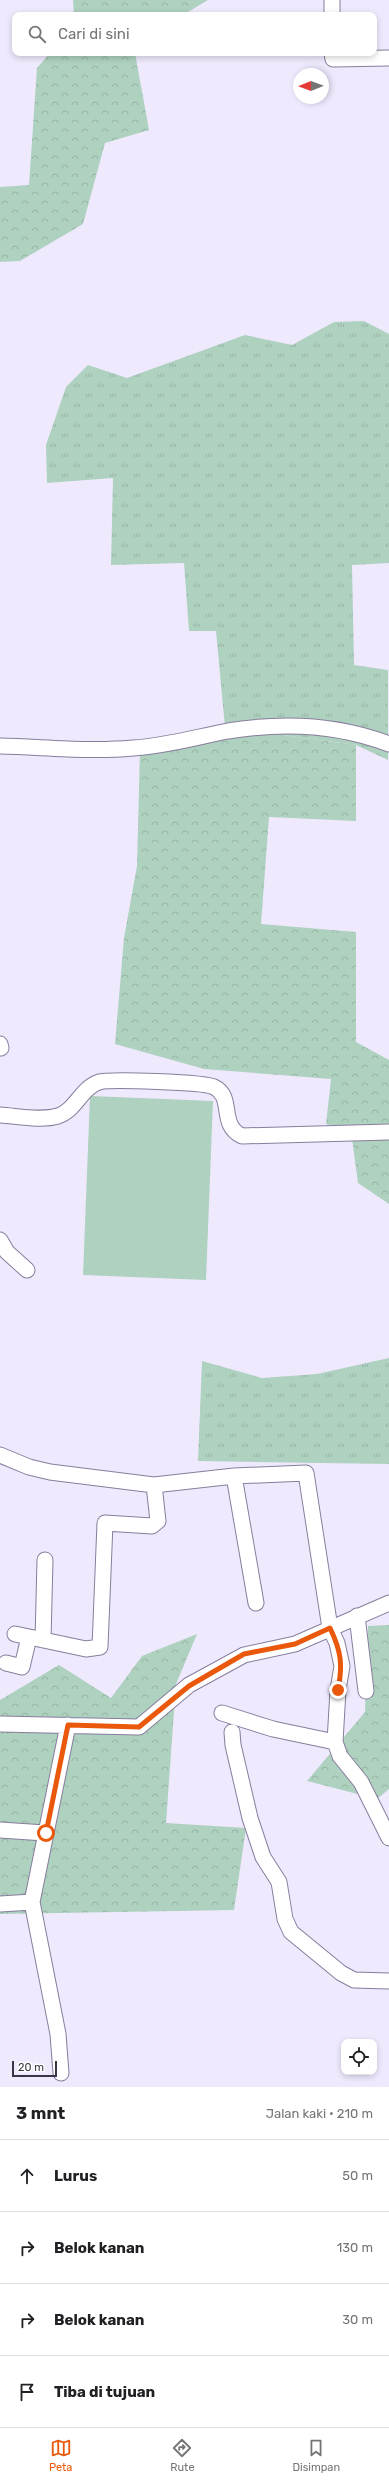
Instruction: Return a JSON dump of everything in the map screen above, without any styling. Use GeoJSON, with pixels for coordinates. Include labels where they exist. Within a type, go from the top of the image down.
{"type":"FeatureCollection","features":[{"type":"Feature","properties":{"kind":"street"},"geometry":{"type":"LineString","coordinates":[[332,0],[332,12]]}},
{"type":"Feature","properties":{"kind":"street"},"geometry":{"type":"LineString","coordinates":[[332,56],[332,59],[389,58]]}},
{"type":"Feature","properties":{"kind":"street"},"geometry":{"type":"LineString","coordinates":[[0,746],[132,749],[179,743],[228,731],[271,726],[311,726],[353,732],[389,744]]}},
{"type":"Feature","properties":{"kind":"street"},"geometry":{"type":"LineString","coordinates":[[0,1115],[57,1116],[74,1106],[86,1090],[100,1082],[198,1083],[215,1087],[223,1095],[229,1125],[233,1132],[242,1136],[389,1132]]}},
{"type":"Feature","properties":{"kind":"street"},"geometry":{"type":"LineString","coordinates":[[0,1240],[7,1252],[27,1270]]}},
{"type":"Feature","properties":{"kind":"street"},"geometry":{"type":"LineString","coordinates":[[0,1455],[29,1467],[50,1472],[154,1485],[234,1476],[306,1473],[330,1628],[337,1643],[342,1666],[338,1690],[335,1742],[340,1756],[361,1782],[389,1838]]}},
{"type":"Feature","properties":{"kind":"street"},"geometry":{"type":"LineString","coordinates":[[234,1476],[256,1603]]}},
{"type":"Feature","properties":{"kind":"street"},"geometry":{"type":"LineString","coordinates":[[29,1637],[86,1649],[100,1647],[104,1523],[152,1526],[158,1521],[154,1485]]}},
{"type":"Feature","properties":{"kind":"street"},"geometry":{"type":"LineString","coordinates":[[6,1663],[22,1667],[45,1560]]}},
{"type":"Feature","properties":{"kind":"street"},"geometry":{"type":"LineString","coordinates":[[0,1724],[139,1727],[189,1686],[244,1654],[295,1644],[389,1603]]}},
{"type":"Feature","properties":{"kind":"street"},"geometry":{"type":"LineString","coordinates":[[357,1616],[366,1691]]}},
{"type":"Feature","properties":{"kind":"street"},"geometry":{"type":"LineString","coordinates":[[222,1713],[274,1729],[335,1742]]}},
{"type":"Feature","properties":{"kind":"street"},"geometry":{"type":"LineString","coordinates":[[61,2073],[58,2034],[32,1902],[68,1725]]}},
{"type":"Feature","properties":{"kind":"street"},"geometry":{"type":"LineString","coordinates":[[232,1732],[232,1745],[250,1818],[263,1857],[279,1882],[284,1920],[291,1932],[341,1973],[354,1980],[389,1981]]}},
{"type":"Feature","properties":{"kind":"street"},"geometry":{"type":"LineString","coordinates":[[0,1830],[46,1833]]}},
{"type":"Feature","properties":{"kind":"street"},"geometry":{"type":"LineString","coordinates":[[0,1904],[32,1902]]}},
{"type":"Feature","properties":{"kind":"green space"},"geometry":{"type":"Polygon","coordinates":[[[73,0],[208,0],[188,12],[74,12],[73,0]]]}},
{"type":"Feature","properties":{"kind":"green space"},"geometry":{"type":"Polygon","coordinates":[[[47,56],[136,56],[149,130],[105,143],[83,224],[20,261],[0,262],[0,187],[29,185],[37,68],[47,56]]]}},
{"type":"Feature","properties":{"kind":"green space"},"geometry":{"type":"Polygon","coordinates":[[[364,321],[389,334],[389,563],[352,565],[354,665],[388,670],[388,760],[356,745],[225,727],[216,631],[189,631],[184,563],[111,565],[113,478],[47,483],[46,445],[66,387],[88,365],[127,378],[245,335],[292,345],[334,322],[364,321]]]}},
{"type":"Feature","properties":{"kind":"green space"},"geometry":{"type":"Polygon","coordinates":[[[225,727],[356,745],[356,821],[269,817],[261,924],[356,932],[356,1042],[389,1060],[389,1204],[358,1183],[351,1131],[326,1124],[331,1079],[204,1069],[115,1044],[124,938],[137,866],[140,750],[225,727]]]}},
{"type":"Feature","properties":{"kind":"green space"},"geometry":{"type":"Polygon","coordinates":[[[90,1096],[213,1101],[206,1280],[83,1275],[90,1096]]]}},
{"type":"Feature","properties":{"kind":"green space"},"geometry":{"type":"Polygon","coordinates":[[[389,1358],[389,1464],[198,1461],[202,1361],[262,1378],[317,1374],[389,1358]]]}},
{"type":"Feature","properties":{"kind":"green space"},"geometry":{"type":"Polygon","coordinates":[[[389,1625],[389,1789],[377,1799],[307,1781],[365,1712],[368,1626],[389,1625]]]}},
{"type":"Feature","properties":{"kind":"green space"},"geometry":{"type":"Polygon","coordinates":[[[197,1634],[176,1684],[166,1823],[246,1828],[234,1910],[0,1914],[0,1700],[59,1665],[111,1698],[142,1656],[197,1634]]]}},
{"type":"Feature","properties":{"kind":"route"},"geometry":{"type":"LineString","coordinates":[[46,1833],[68,1725],[139,1727],[189,1686],[244,1654],[295,1644],[330,1628],[337,1643],[342,1666],[338,1690]]}}]}
